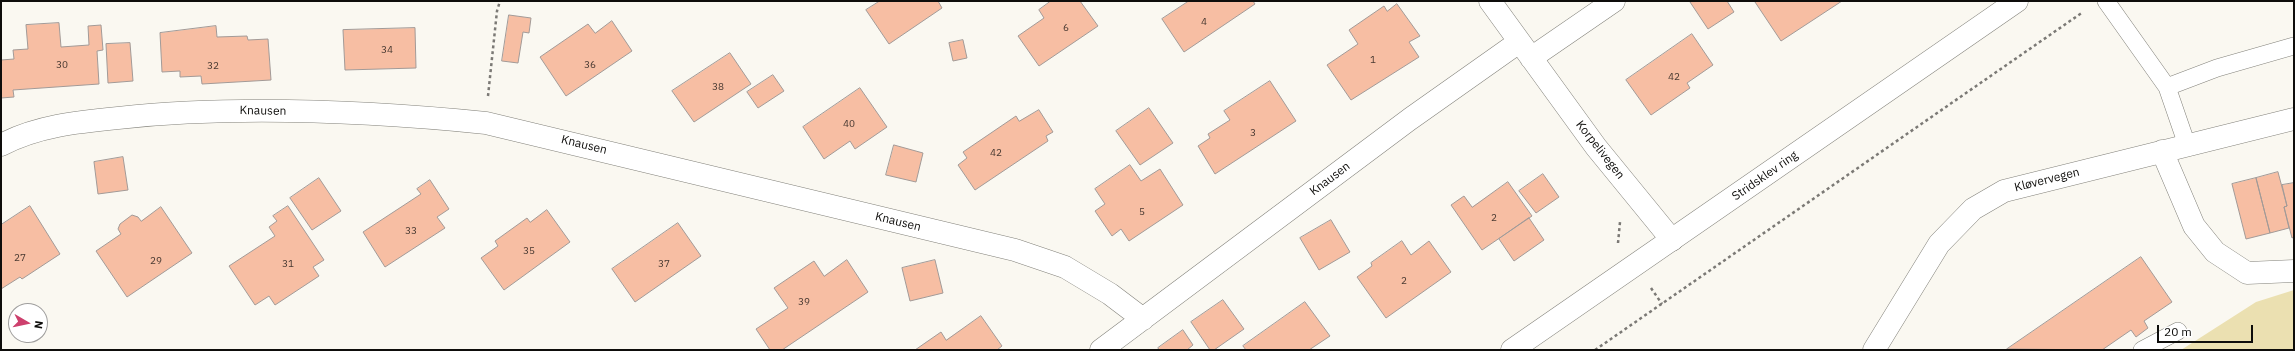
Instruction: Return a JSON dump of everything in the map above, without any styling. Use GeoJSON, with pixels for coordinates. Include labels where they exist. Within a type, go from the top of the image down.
{"type":"FeatureCollection","features":[{"type":"Feature","properties":{"kind":"street","name":"Korpelivegen"},"geometry":{"type":"LineString","coordinates":[[1490,1],[1596,147],[1672,240]]}},
{"type":"Feature","properties":{"kind":"street"},"geometry":{"type":"LineString","coordinates":[[1525,50],[1614,1]]}},
{"type":"Feature","properties":{"kind":"street","name":"Stridsklev ring"},"geometry":{"type":"LineString","coordinates":[[1512,350],[2017,1]]}},
{"type":"Feature","properties":{"kind":"street","name":"Knausen"},"geometry":{"type":"LineString","coordinates":[[1101,350],[1410,119],[1525,50]]}},
{"type":"Feature","properties":{"kind":"street","name":"Knausen"},"geometry":{"type":"LineString","coordinates":[[1,145],[40,128],[144,115],[230,111],[416,116],[486,122],[1015,250],[1065,267],[1110,294],[1142,319]]}},
{"type":"Feature","properties":{"kind":"street","name":"Kløvervegen"},"geometry":{"type":"LineString","coordinates":[[1874,350],[1939,244],[1973,209],[2004,191],[2294,119]]}},
{"type":"Feature","properties":{"kind":"street"},"geometry":{"type":"LineString","coordinates":[[2162,151],[2194,226],[2214,252],[2247,273],[2294,271]]}},
{"type":"Feature","properties":{"kind":"lane"},"geometry":{"type":"LineString","coordinates":[[2106,1],[2167,87],[2187,145]]}},
{"type":"Feature","properties":{"kind":"lane"},"geometry":{"type":"LineString","coordinates":[[2167,87],[2216,68],[2294,46]]}},
{"type":"Feature","properties":{"kind":"lane"},"geometry":{"type":"LineString","coordinates":[[2142,350],[2178,331]]}},
{"type":"Feature","properties":{"kind":"path"},"geometry":{"type":"LineString","coordinates":[[486,122],[497,11],[500,1]]}},
{"type":"Feature","properties":{"kind":"path"},"geometry":{"type":"LineString","coordinates":[[1595,350],[2085,10]]}},
{"type":"Feature","properties":{"kind":"path"},"geometry":{"type":"LineString","coordinates":[[1648,284],[1662,304]]}},
{"type":"Feature","properties":{"kind":"shaded area"},"geometry":{"type":"Polygon","coordinates":[[[2294,290],[2294,350],[2181,350],[2256,302],[2294,290]]]}},
{"type":"Feature","properties":{"kind":"building"},"geometry":{"type":"Polygon","coordinates":[[[880,1],[938,1],[942,8],[889,44],[866,10],[880,1]]]}},
{"type":"Feature","properties":{"kind":"building"},"geometry":{"type":"Polygon","coordinates":[[[1051,1],[1080,1],[1098,26],[1039,66],[1018,36],[1044,18],[1039,10],[1051,1]]]}},
{"type":"Feature","properties":{"kind":"building"},"geometry":{"type":"Polygon","coordinates":[[[1189,1],[1253,1],[1255,4],[1184,52],[1162,19],[1189,1]]]}},
{"type":"Feature","properties":{"kind":"building"},"geometry":{"type":"Polygon","coordinates":[[[1727,1],[1734,12],[1708,29],[1690,2],[1727,1]]]}},
{"type":"Feature","properties":{"kind":"building"},"geometry":{"type":"Polygon","coordinates":[[[1842,1],[1781,41],[1755,2],[1842,1]]]}},
{"type":"Feature","properties":{"kind":"building"},"geometry":{"type":"Polygon","coordinates":[[[1397,4],[1420,36],[1409,42],[1419,57],[1351,100],[1327,65],[1358,44],[1349,30],[1384,6],[1387,11],[1397,4]]]}},
{"type":"Feature","properties":{"kind":"building"},"geometry":{"type":"Polygon","coordinates":[[[509,15],[531,18],[529,33],[523,32],[518,63],[502,61],[509,15]]]}},
{"type":"Feature","properties":{"kind":"building"},"geometry":{"type":"Polygon","coordinates":[[[612,21],[632,51],[566,96],[540,57],[588,24],[595,33],[612,21]]]}},
{"type":"Feature","properties":{"kind":"building"},"geometry":{"type":"Polygon","coordinates":[[[59,23],[61,47],[89,45],[88,26],[101,25],[103,50],[97,51],[99,84],[13,90],[14,97],[1,98],[1,60],[14,59],[13,50],[28,49],[26,25],[59,23]]]}},
{"type":"Feature","properties":{"kind":"building"},"geometry":{"type":"Polygon","coordinates":[[[216,26],[217,37],[247,36],[248,40],[268,39],[271,80],[202,84],[201,76],[180,77],[180,71],[162,72],[160,33],[216,26]]]}},
{"type":"Feature","properties":{"kind":"building"},"geometry":{"type":"Polygon","coordinates":[[[415,28],[416,68],[345,70],[343,30],[415,28]]]}},
{"type":"Feature","properties":{"kind":"building"},"geometry":{"type":"Polygon","coordinates":[[[1692,34],[1713,65],[1687,83],[1690,88],[1651,115],[1626,80],[1692,34]]]}},
{"type":"Feature","properties":{"kind":"building"},"geometry":{"type":"Polygon","coordinates":[[[963,40],[967,58],[953,61],[949,43],[963,40]]]}},
{"type":"Feature","properties":{"kind":"building"},"geometry":{"type":"Polygon","coordinates":[[[130,43],[133,81],[108,83],[106,44],[130,43]]]}},
{"type":"Feature","properties":{"kind":"building"},"geometry":{"type":"Polygon","coordinates":[[[730,53],[751,84],[694,122],[672,91],[730,53]]]}},
{"type":"Feature","properties":{"kind":"building"},"geometry":{"type":"Polygon","coordinates":[[[773,75],[784,91],[758,108],[747,92],[773,75]]]}},
{"type":"Feature","properties":{"kind":"building"},"geometry":{"type":"Polygon","coordinates":[[[1270,81],[1296,121],[1215,174],[1198,146],[1210,138],[1208,134],[1230,120],[1224,111],[1270,81]]]}},
{"type":"Feature","properties":{"kind":"building"},"geometry":{"type":"Polygon","coordinates":[[[860,88],[887,127],[855,149],[850,141],[824,159],[803,127],[860,88]]]}},
{"type":"Feature","properties":{"kind":"building"},"geometry":{"type":"Polygon","coordinates":[[[1149,108],[1173,143],[1140,165],[1116,131],[1149,108]]]}},
{"type":"Feature","properties":{"kind":"building"},"geometry":{"type":"Polygon","coordinates":[[[1039,110],[1053,132],[1046,136],[1048,141],[975,190],[958,165],[967,158],[963,152],[1016,116],[1019,121],[1039,110]]]}},
{"type":"Feature","properties":{"kind":"building"},"geometry":{"type":"Polygon","coordinates":[[[894,145],[923,153],[916,182],[886,175],[894,145]]]}},
{"type":"Feature","properties":{"kind":"building"},"geometry":{"type":"Polygon","coordinates":[[[123,157],[128,190],[98,194],[94,162],[123,157]]]}},
{"type":"Feature","properties":{"kind":"building"},"geometry":{"type":"Polygon","coordinates":[[[1130,165],[1141,181],[1160,169],[1183,205],[1129,241],[1121,229],[1112,236],[1095,211],[1105,204],[1095,189],[1130,165]]]}},
{"type":"Feature","properties":{"kind":"building"},"geometry":{"type":"Polygon","coordinates":[[[2278,172],[2287,206],[2284,207],[2289,228],[2270,233],[2256,178],[2278,172]]]}},
{"type":"Feature","properties":{"kind":"building"},"geometry":{"type":"Polygon","coordinates":[[[1543,174],[1559,197],[1536,213],[1519,191],[1543,174]]]}},
{"type":"Feature","properties":{"kind":"building"},"geometry":{"type":"Polygon","coordinates":[[[319,178],[341,211],[312,230],[290,198],[319,178]]]}},
{"type":"Feature","properties":{"kind":"building"},"geometry":{"type":"Polygon","coordinates":[[[2256,178],[2270,233],[2246,239],[2232,184],[2256,178]]]}},
{"type":"Feature","properties":{"kind":"building"},"geometry":{"type":"Polygon","coordinates":[[[430,180],[449,209],[437,217],[445,228],[385,267],[363,232],[421,194],[417,189],[430,180]]]}},
{"type":"Feature","properties":{"kind":"building"},"geometry":{"type":"Polygon","coordinates":[[[1508,182],[1532,216],[1482,250],[1451,205],[1464,196],[1472,207],[1508,182]]]}},
{"type":"Feature","properties":{"kind":"building"},"geometry":{"type":"Polygon","coordinates":[[[2294,183],[2294,237],[2292,238],[2284,207],[2287,206],[2282,185],[2294,183]]]}},
{"type":"Feature","properties":{"kind":"building"},"geometry":{"type":"Polygon","coordinates":[[[30,206],[60,254],[22,279],[20,277],[1,289],[1,225],[30,206]]]}},
{"type":"Feature","properties":{"kind":"building"},"geometry":{"type":"Polygon","coordinates":[[[288,206],[324,260],[313,267],[319,276],[275,305],[269,296],[255,305],[229,266],[275,236],[269,227],[277,221],[273,216],[288,206]]]}},
{"type":"Feature","properties":{"kind":"building"},"geometry":{"type":"Polygon","coordinates":[[[161,207],[192,253],[127,297],[96,251],[121,234],[118,229],[120,224],[132,215],[138,217],[141,221],[161,207]]]}},
{"type":"Feature","properties":{"kind":"building"},"geometry":{"type":"Polygon","coordinates":[[[547,210],[570,242],[504,290],[481,258],[498,246],[495,241],[527,218],[530,222],[547,210]]]}},
{"type":"Feature","properties":{"kind":"building"},"geometry":{"type":"Polygon","coordinates":[[[1529,218],[1544,240],[1514,261],[1499,239],[1529,218]]]}},
{"type":"Feature","properties":{"kind":"building"},"geometry":{"type":"Polygon","coordinates":[[[1331,220],[1350,252],[1319,270],[1300,238],[1331,220]]]}},
{"type":"Feature","properties":{"kind":"building"},"geometry":{"type":"Polygon","coordinates":[[[678,223],[701,256],[635,302],[612,269],[678,223]]]}},
{"type":"Feature","properties":{"kind":"building"},"geometry":{"type":"Polygon","coordinates":[[[1402,241],[1411,255],[1429,241],[1451,272],[1386,318],[1357,277],[1372,266],[1371,263],[1402,241]]]}},
{"type":"Feature","properties":{"kind":"building"},"geometry":{"type":"Polygon","coordinates":[[[2141,257],[2172,302],[2144,321],[2148,328],[2136,337],[2131,330],[2102,350],[2007,349],[2141,257]]]}},
{"type":"Feature","properties":{"kind":"building"},"geometry":{"type":"Polygon","coordinates":[[[847,260],[868,292],[782,350],[770,350],[756,329],[788,308],[774,288],[814,261],[824,276],[847,260]]]}},
{"type":"Feature","properties":{"kind":"building"},"geometry":{"type":"Polygon","coordinates":[[[935,260],[943,293],[910,301],[902,268],[935,260]]]}},
{"type":"Feature","properties":{"kind":"building"},"geometry":{"type":"Polygon","coordinates":[[[1223,300],[1244,329],[1214,350],[1210,350],[1191,322],[1223,300]]]}},
{"type":"Feature","properties":{"kind":"building"},"geometry":{"type":"Polygon","coordinates":[[[1305,302],[1330,336],[1309,350],[1246,350],[1243,346],[1305,302]]]}},
{"type":"Feature","properties":{"kind":"building"},"geometry":{"type":"Polygon","coordinates":[[[981,316],[1002,346],[997,350],[915,350],[941,332],[946,340],[981,316]]]}},
{"type":"Feature","properties":{"kind":"building"},"geometry":{"type":"Polygon","coordinates":[[[1183,330],[1193,345],[1187,350],[1159,350],[1158,348],[1183,330]]]}}]}
